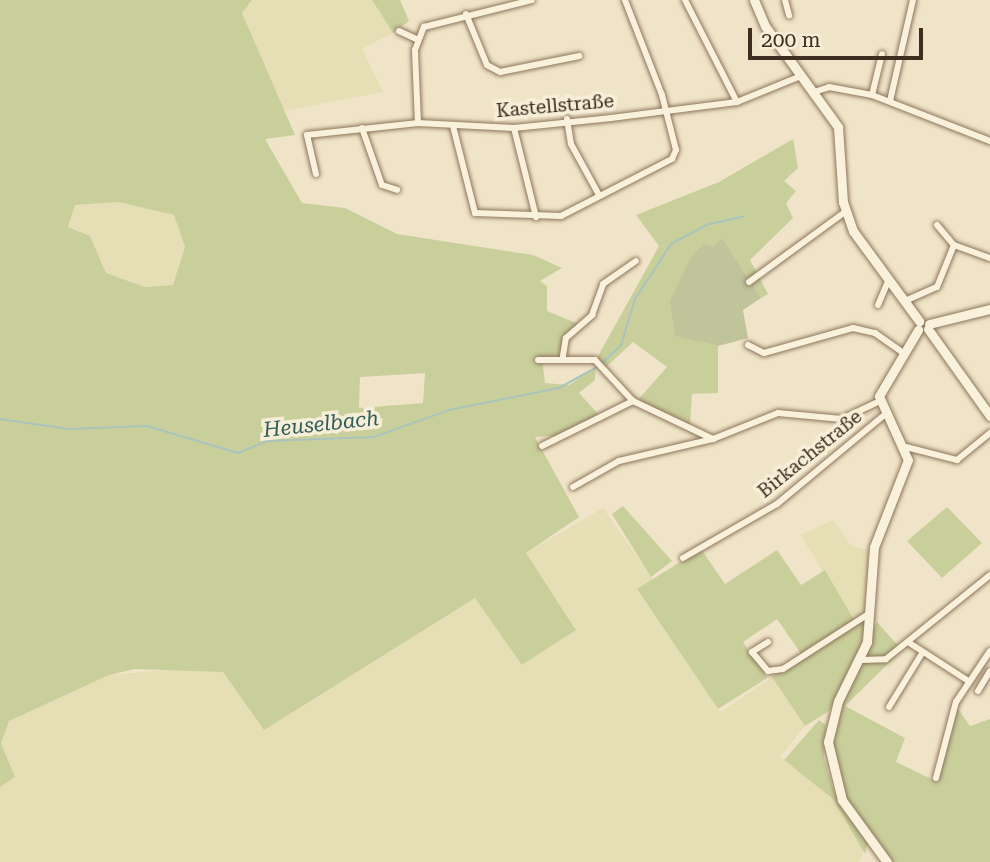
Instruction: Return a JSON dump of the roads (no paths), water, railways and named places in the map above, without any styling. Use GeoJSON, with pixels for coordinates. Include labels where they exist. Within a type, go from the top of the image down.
{"type":"FeatureCollection","features":[{"type":"Feature","properties":{"kind":"main road"},"geometry":{"type":"LineString","coordinates":[[754,0],[842,138],[845,212],[889,279],[990,416]]}},
{"type":"Feature","properties":{"kind":"main road"},"geometry":{"type":"LineString","coordinates":[[887,862],[842,800],[828,756],[831,721],[861,660],[873,611],[874,547],[907,470],[906,447],[883,416],[880,401],[902,352],[923,326],[990,309]]}},
{"type":"Feature","properties":{"kind":"street"},"geometry":{"type":"LineString","coordinates":[[418,123],[416,39],[430,22],[532,0]]}},
{"type":"Feature","properties":{"kind":"street"},"geometry":{"type":"LineString","coordinates":[[453,126],[475,213],[561,216],[672,159],[676,150],[666,110],[625,0]]}},
{"type":"Feature","properties":{"kind":"street"},"geometry":{"type":"LineString","coordinates":[[685,0],[737,102]]}},
{"type":"Feature","properties":{"kind":"street"},"geometry":{"type":"LineString","coordinates":[[785,0],[789,15]]}},
{"type":"Feature","properties":{"kind":"street"},"geometry":{"type":"LineString","coordinates":[[890,101],[913,0]]}},
{"type":"Feature","properties":{"kind":"street"},"geometry":{"type":"LineString","coordinates":[[466,14],[487,65],[500,72],[579,56]]}},
{"type":"Feature","properties":{"kind":"street"},"geometry":{"type":"LineString","coordinates":[[399,31],[416,39]]}},
{"type":"Feature","properties":{"kind":"street"},"geometry":{"type":"LineString","coordinates":[[872,95],[882,54]]}},
{"type":"Feature","properties":{"kind":"street","name":"Kastellstraße"},"geometry":{"type":"LineString","coordinates":[[316,174],[307,135],[418,123],[514,128],[567,119],[737,102],[801,76]]}},
{"type":"Feature","properties":{"kind":"street"},"geometry":{"type":"LineString","coordinates":[[814,92],[829,87],[872,95],[990,141]]}},
{"type":"Feature","properties":{"kind":"street"},"geometry":{"type":"LineString","coordinates":[[567,119],[571,144],[599,195]]}},
{"type":"Feature","properties":{"kind":"street"},"geometry":{"type":"LineString","coordinates":[[362,128],[382,185],[397,190]]}},
{"type":"Feature","properties":{"kind":"street"},"geometry":{"type":"LineString","coordinates":[[514,128],[536,217]]}},
{"type":"Feature","properties":{"kind":"street"},"geometry":{"type":"LineString","coordinates":[[749,282],[845,212]]}},
{"type":"Feature","properties":{"kind":"street"},"geometry":{"type":"LineString","coordinates":[[937,225],[954,245],[990,258]]}},
{"type":"Feature","properties":{"kind":"street"},"geometry":{"type":"LineString","coordinates":[[905,301],[937,287],[954,245]]}},
{"type":"Feature","properties":{"kind":"street"},"geometry":{"type":"LineString","coordinates":[[563,356],[566,338],[592,315],[603,284],[636,261]]}},
{"type":"Feature","properties":{"kind":"street"},"geometry":{"type":"LineString","coordinates":[[878,305],[889,279]]}},
{"type":"Feature","properties":{"kind":"street"},"geometry":{"type":"LineString","coordinates":[[748,345],[764,353],[853,327],[875,333],[902,352]]}},
{"type":"Feature","properties":{"kind":"street"},"geometry":{"type":"LineString","coordinates":[[538,360],[563,356],[594,360],[633,401],[713,439]]}},
{"type":"Feature","properties":{"kind":"street"},"geometry":{"type":"LineString","coordinates":[[542,446],[633,401]]}},
{"type":"Feature","properties":{"kind":"street"},"geometry":{"type":"LineString","coordinates":[[573,487],[619,461],[713,439],[778,413],[842,419],[880,401]]}},
{"type":"Feature","properties":{"kind":"street","name":"Birkachstraße"},"geometry":{"type":"LineString","coordinates":[[683,558],[777,505],[883,416]]}},
{"type":"Feature","properties":{"kind":"street"},"geometry":{"type":"LineString","coordinates":[[906,447],[957,460],[990,433]]}},
{"type":"Feature","properties":{"kind":"street"},"geometry":{"type":"LineString","coordinates":[[861,660],[879,664],[990,575]]}},
{"type":"Feature","properties":{"kind":"street"},"geometry":{"type":"LineString","coordinates":[[768,642],[752,652],[768,671],[783,669],[873,611]]}},
{"type":"Feature","properties":{"kind":"street"},"geometry":{"type":"LineString","coordinates":[[908,642],[921,655],[967,680]]}},
{"type":"Feature","properties":{"kind":"street"},"geometry":{"type":"LineString","coordinates":[[936,778],[947,727],[967,680],[990,651]]}},
{"type":"Feature","properties":{"kind":"street"},"geometry":{"type":"LineString","coordinates":[[889,707],[921,655]]}},
{"type":"Feature","properties":{"kind":"street"},"geometry":{"type":"LineString","coordinates":[[978,691],[990,671]]}},
{"type":"Feature","properties":{"kind":"waterway","name":"Heuselbach"},"geometry":{"type":"LineString","coordinates":[[602,363],[621,345],[635,299],[671,244],[706,225],[744,216]]}},
{"type":"Feature","properties":{"kind":"waterway","name":"Heuselbach"},"geometry":{"type":"LineString","coordinates":[[0,419],[68,429],[147,426],[238,453],[267,441],[374,437],[449,410],[559,388],[597,367]]}}]}
